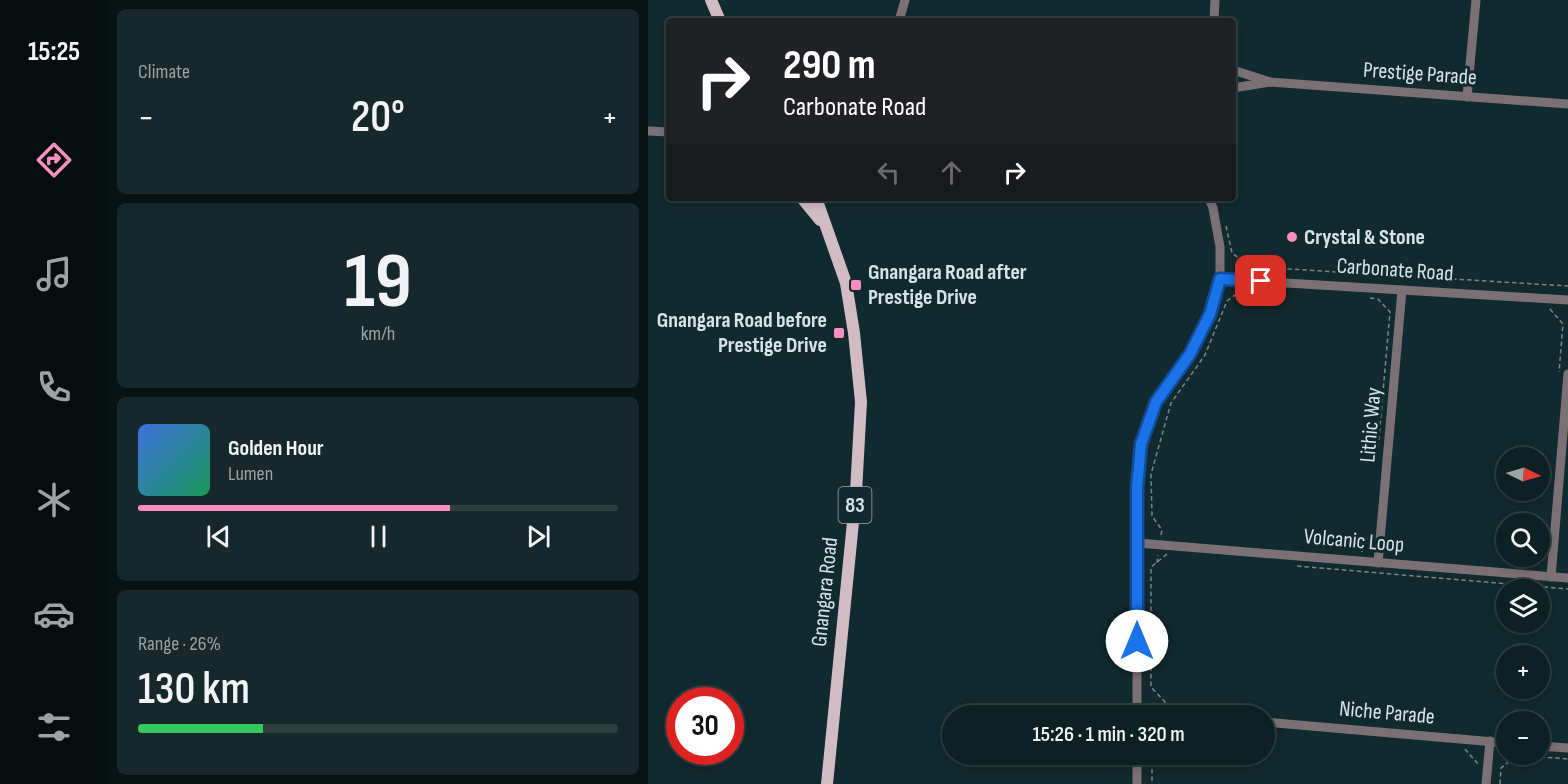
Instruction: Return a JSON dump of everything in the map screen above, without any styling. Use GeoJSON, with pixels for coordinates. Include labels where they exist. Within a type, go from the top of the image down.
{"type":"FeatureCollection","features":[{"type":"Feature","properties":{"kind":"main road"},"geometry":{"type":"LineString","coordinates":[[711,0],[719,18]]}},
{"type":"Feature","properties":{"kind":"main road","name":"Gnangara Road"},"geometry":{"type":"LineString","coordinates":[[804,201],[827,228]]}},
{"type":"Feature","properties":{"kind":"main road","name":"Gnangara Road"},"geometry":{"type":"LineString","coordinates":[[817,201],[846,284],[861,402],[856,492],[827,784]]}},
{"type":"Feature","properties":{"kind":"street"},"geometry":{"type":"LineString","coordinates":[[900,18],[905,0]]}},
{"type":"Feature","properties":{"kind":"street"},"geometry":{"type":"LineString","coordinates":[[905,0],[905,18]]}},
{"type":"Feature","properties":{"kind":"street"},"geometry":{"type":"LineString","coordinates":[[1214,18],[1215,0]]}},
{"type":"Feature","properties":{"kind":"street"},"geometry":{"type":"LineString","coordinates":[[1467,97],[1476,0]]}},
{"type":"Feature","properties":{"kind":"street","name":"Prestige Parade"},"geometry":{"type":"LineString","coordinates":[[1236,71],[1270,82]]}},
{"type":"Feature","properties":{"kind":"street","name":"Prestige Parade"},"geometry":{"type":"LineString","coordinates":[[1236,88],[1270,82],[1568,104]]}},
{"type":"Feature","properties":{"kind":"street"},"geometry":{"type":"LineString","coordinates":[[648,131],[666,132]]}},
{"type":"Feature","properties":{"kind":"street"},"geometry":{"type":"LineString","coordinates":[[1137,705],[1137,488],[1141,444],[1156,402],[1190,354],[1210,314],[1220,279],[1220,247],[1210,201]]}},
{"type":"Feature","properties":{"kind":"street","name":"Carbonate Road"},"geometry":{"type":"LineString","coordinates":[[1220,279],[1568,300]]}},
{"type":"Feature","properties":{"kind":"street","name":"Lithic Way"},"geometry":{"type":"LineString","coordinates":[[1378,563],[1402,290]]}},
{"type":"Feature","properties":{"kind":"street"},"geometry":{"type":"LineString","coordinates":[[1551,577],[1568,374]]}},
{"type":"Feature","properties":{"kind":"street","name":"Volcanic Loop"},"geometry":{"type":"LineString","coordinates":[[1138,543],[1568,578]]}},
{"type":"Feature","properties":{"kind":"street","name":"Niche Parade"},"geometry":{"type":"LineString","coordinates":[[1275,723],[1496,742]]}},
{"type":"Feature","properties":{"kind":"street"},"geometry":{"type":"LineString","coordinates":[[1486,784],[1490,741]]}},
{"type":"Feature","properties":{"kind":"street"},"geometry":{"type":"LineString","coordinates":[[1550,747],[1568,748]]}},
{"type":"Feature","properties":{"kind":"street"},"geometry":{"type":"LineString","coordinates":[[1137,765],[1137,784]]}},
{"type":"Feature","properties":{"kind":"path"},"geometry":{"type":"LineString","coordinates":[[1156,562],[1162,530],[1152,516],[1151,474],[1171,403],[1205,355],[1227,301],[1238,293],[1240,259],[1232,253],[1223,217]]}},
{"type":"Feature","properties":{"kind":"path"},"geometry":{"type":"LineString","coordinates":[[1240,266],[1568,286]]}},
{"type":"Feature","properties":{"kind":"path"},"geometry":{"type":"LineString","coordinates":[[1372,274],[1370,299],[1378,299],[1390,312],[1378,454]]}},
{"type":"Feature","properties":{"kind":"path"},"geometry":{"type":"LineString","coordinates":[[1552,285],[1550,310],[1563,324],[1558,381]]}},
{"type":"Feature","properties":{"kind":"path"},"geometry":{"type":"LineString","coordinates":[[1361,561],[1363,542],[1371,537]]}},
{"type":"Feature","properties":{"kind":"path"},"geometry":{"type":"LineString","coordinates":[[1167,554],[1151,567],[1151,687],[1169,705]]}},
{"type":"Feature","properties":{"kind":"path"},"geometry":{"type":"LineString","coordinates":[[1292,565],[1568,589]]}},
{"type":"Feature","properties":{"kind":"path"},"geometry":{"type":"LineString","coordinates":[[1465,748],[1478,765],[1477,771],[1501,774]]}},
{"type":"Feature","properties":{"kind":"path"},"geometry":{"type":"LineString","coordinates":[[1500,784],[1501,768],[1517,755],[1568,759]]}},
{"type":"Feature","properties":{"kind":"path"},"geometry":{"type":"LineString","coordinates":[[1152,765],[1152,784]]}},
{"type":"Feature","properties":{"kind":"place","name":"Crystal & Stone"},"geometry":{"type":"Point","coordinates":[1292,237]}},
{"type":"Feature","properties":{"kind":"place","name":"Gnangara Road after Prestige Drive"},"geometry":{"type":"Point","coordinates":[856,285]}},
{"type":"Feature","properties":{"kind":"place","name":"Gnangara Road before Prestige Drive"},"geometry":{"type":"Point","coordinates":[839,333]}},
{"type":"Feature","properties":{"kind":"route"},"geometry":{"type":"LineString","coordinates":[[1137,641],[1137,488],[1141,444],[1156,402],[1190,354],[1210,314],[1220,279],[1261,281]]}}]}
